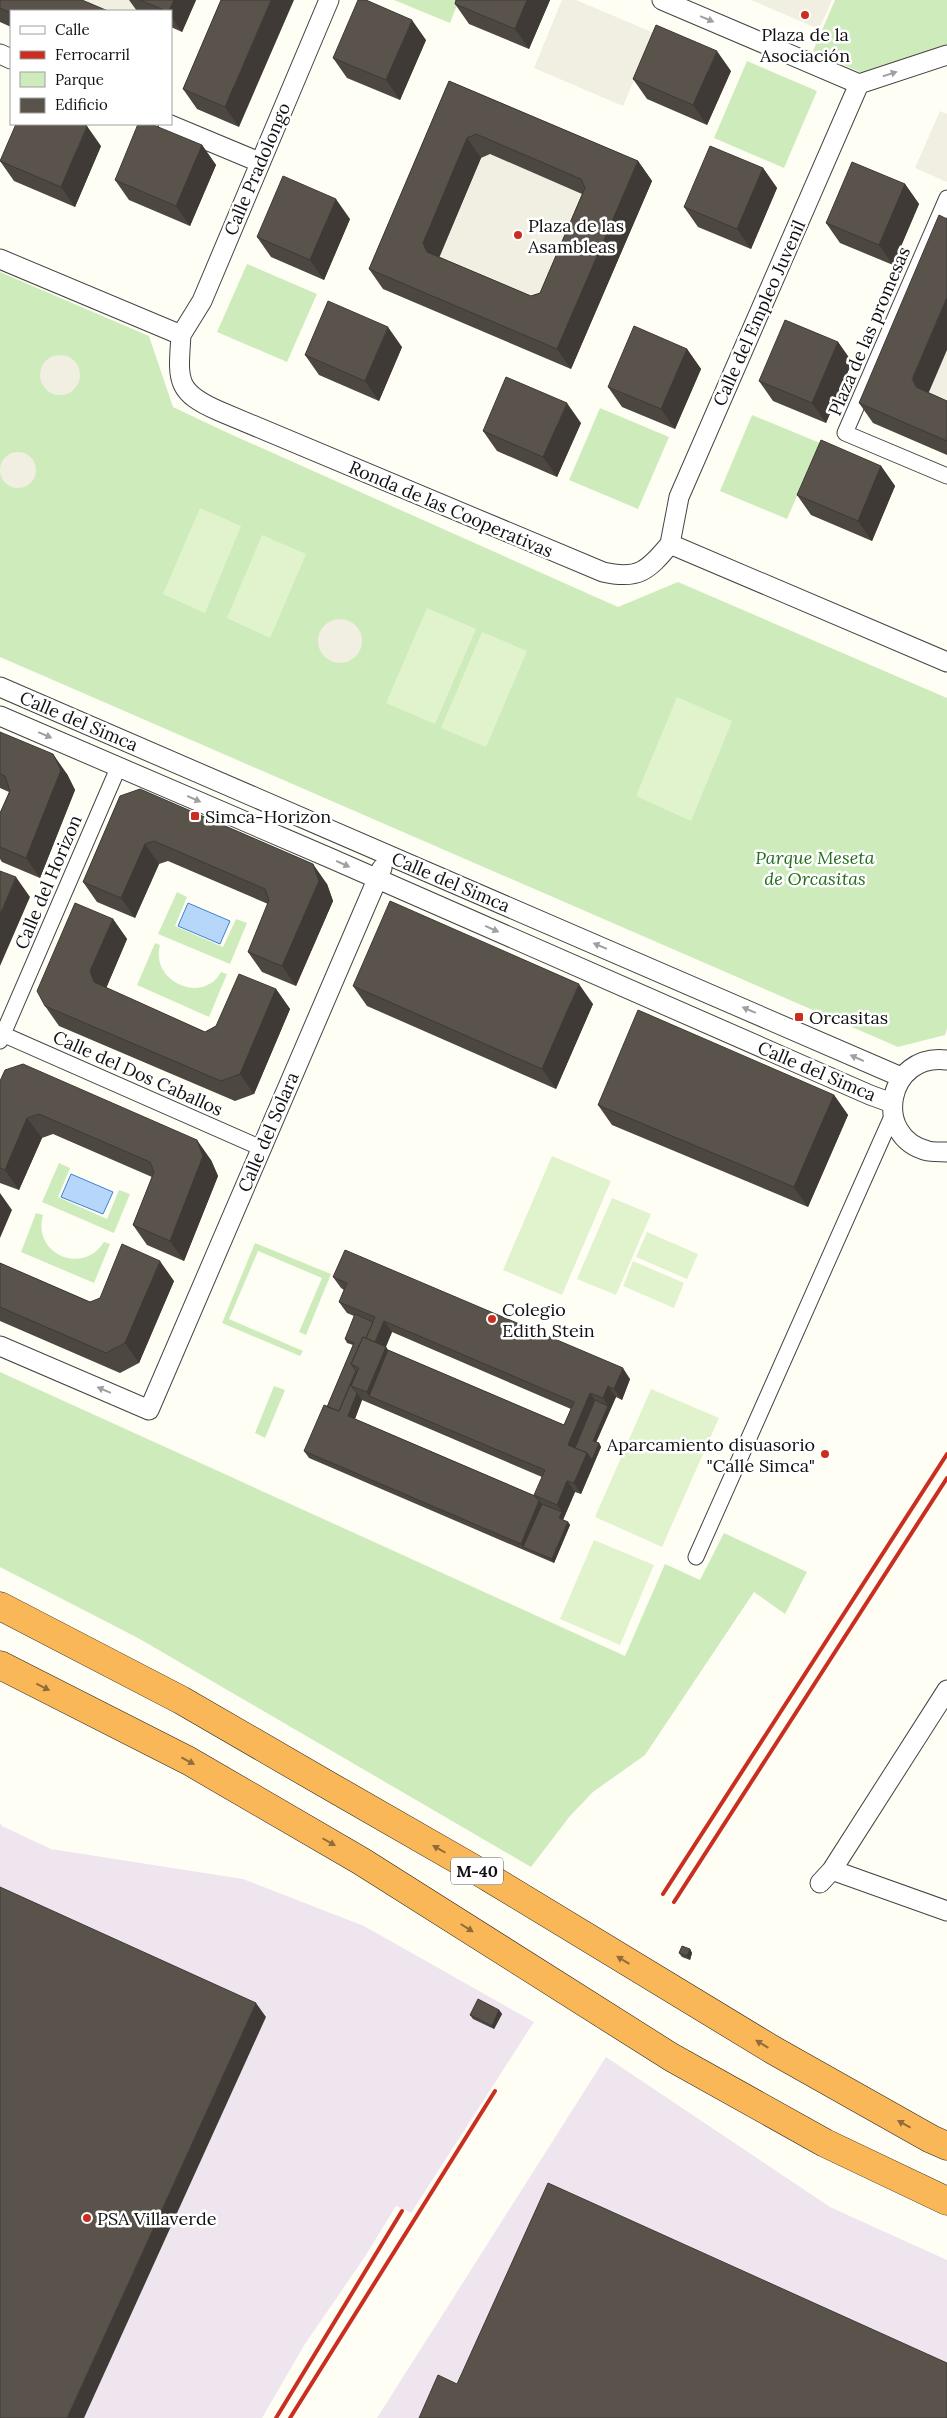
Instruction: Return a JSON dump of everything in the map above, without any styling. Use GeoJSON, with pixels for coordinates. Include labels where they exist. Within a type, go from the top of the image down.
{"type":"FeatureCollection","features":[{"type":"Feature","properties":{"kind":"highway","name":"M-40"},"geometry":{"type":"LineString","coordinates":[[0,1606],[181,1700],[488,1877],[772,2050],[931,2139],[947,2146]]}},
{"type":"Feature","properties":{"kind":"highway"},"geometry":{"type":"LineString","coordinates":[[0,1665],[189,1761],[361,1861],[679,2062],[825,2143],[947,2201]]}},
{"type":"Feature","properties":{"kind":"street","name":"Calle Pradolongo"},"geometry":{"type":"LineString","coordinates":[[181,335],[202,301],[259,162],[329,0]]}},
{"type":"Feature","properties":{"kind":"street"},"geometry":{"type":"LineString","coordinates":[[662,0],[858,84],[947,55]]}},
{"type":"Feature","properties":{"kind":"street","name":"Calle del Empleo Juvenil"},"geometry":{"type":"LineString","coordinates":[[670,544],[679,497],[858,84]]}},
{"type":"Feature","properties":{"kind":"street"},"geometry":{"type":"LineString","coordinates":[[170,125],[259,162]]}},
{"type":"Feature","properties":{"kind":"street","name":"Plaza de las promesas"},"geometry":{"type":"LineString","coordinates":[[947,198],[845,433],[947,476]]}},
{"type":"Feature","properties":{"kind":"street"},"geometry":{"type":"LineString","coordinates":[[0,259],[181,335]]}},
{"type":"Feature","properties":{"kind":"street","name":"Ronda de las Cooperativas"},"geometry":{"type":"LineString","coordinates":[[181,335],[179,366],[182,384],[196,401],[219,412],[603,572],[623,577],[639,572],[652,566],[670,544]]}},
{"type":"Feature","properties":{"kind":"street"},"geometry":{"type":"LineString","coordinates":[[670,544],[947,662]]}},
{"type":"Feature","properties":{"kind":"street","name":"Calle del Simca"},"geometry":{"type":"LineString","coordinates":[[0,687],[901,1077]]}},
{"type":"Feature","properties":{"kind":"street","name":"Calle del Simca"},"geometry":{"type":"LineString","coordinates":[[0,716],[119,766],[870,1095],[893,1109]]}},
{"type":"Feature","properties":{"kind":"street","name":"Calle del Horizon"},"geometry":{"type":"LineString","coordinates":[[1,1036],[119,766]]}},
{"type":"Feature","properties":{"kind":"street","name":"Calle del Solara"},"geometry":{"type":"LineString","coordinates":[[0,1346],[149,1410],[388,854]]}},
{"type":"Feature","properties":{"kind":"street","name":"Calle del Dos Caballos"},"geometry":{"type":"LineString","coordinates":[[1,1036],[261,1148]]}},
{"type":"Feature","properties":{"kind":"street","name":"Calle del Simca"},"geometry":{"type":"LineString","coordinates":[[947,1060],[935,1059],[916,1064],[901,1077],[895,1090],[893,1109],[897,1127],[905,1138],[916,1146],[928,1151],[947,1152]]}},
{"type":"Feature","properties":{"kind":"street"},"geometry":{"type":"LineString","coordinates":[[696,1557],[893,1109]]}},
{"type":"Feature","properties":{"kind":"street"},"geometry":{"type":"LineString","coordinates":[[947,1690],[826,1876],[947,1910]]}},
{"type":"Feature","properties":{"kind":"shaded area"},"geometry":{"type":"Polygon","coordinates":[[[49,0],[145,0],[140,10],[73,10],[49,0]]]}},
{"type":"Feature","properties":{"kind":"shaded area"},"geometry":{"type":"Polygon","coordinates":[[[562,0],[576,0],[654,33],[623,106],[534,68],[562,0]]]}},
{"type":"Feature","properties":{"kind":"shaded area","name":"Plaza de la Asociación"},"geometry":{"type":"Polygon","coordinates":[[[751,0],[832,0],[819,29],[751,0]]]}},
{"type":"Feature","properties":{"kind":"shaded area"},"geometry":{"type":"Polygon","coordinates":[[[940,111],[947,114],[947,182],[915,168],[940,111]]]}},
{"type":"Feature","properties":{"kind":"shaded area","name":"Plaza de las Asambleas"},"geometry":{"type":"Polygon","coordinates":[[[490,154],[595,199],[554,313],[437,263],[481,158],[490,154]]]}},
{"type":"Feature","properties":{"kind":"shaded area"},"geometry":{"type":"Polygon","coordinates":[[[947,350],[947,415],[926,399],[947,350]]]}},
{"type":"Feature","properties":{"kind":"shaded area"},"geometry":{"type":"Polygon","coordinates":[[[60,355],[74,361],[80,375],[74,389],[60,395],[46,389],[40,375],[46,361],[60,355]]]}},
{"type":"Feature","properties":{"kind":"shaded area"},"geometry":{"type":"Polygon","coordinates":[[[18,452],[25,453],[31,457],[35,463],[35,477],[31,483],[25,487],[18,488],[11,487],[5,483],[1,477],[0,470],[1,463],[5,457],[11,453],[18,452]]]}},
{"type":"Feature","properties":{"kind":"shaded area"},"geometry":{"type":"Polygon","coordinates":[[[340,619],[352,623],[358,629],[362,641],[358,653],[352,659],[340,663],[328,659],[322,653],[318,641],[322,629],[328,623],[340,619]]]}},
{"type":"Feature","properties":{"kind":"shaded area"},"geometry":{"type":"Polygon","coordinates":[[[0,1823],[2,1826],[51,1849],[243,1879],[364,1926],[534,2022],[411,2213],[396,2206],[364,2258],[305,2344],[262,2418],[0,2418],[0,1823]]]}},
{"type":"Feature","properties":{"kind":"shaded area"},"geometry":{"type":"Polygon","coordinates":[[[606,2057],[830,2207],[947,2260],[947,2418],[377,2418],[606,2057]]]}},
{"type":"Feature","properties":{"kind":"green space"},"geometry":{"type":"Polygon","coordinates":[[[394,0],[459,0],[450,23],[394,0]]]}},
{"type":"Feature","properties":{"kind":"green space"},"geometry":{"type":"Polygon","coordinates":[[[835,0],[947,0],[947,50],[862,73],[813,51],[835,0]]]}},
{"type":"Feature","properties":{"kind":"green space"},"geometry":{"type":"Polygon","coordinates":[[[747,61],[817,91],[784,168],[714,138],[747,61]]]}},
{"type":"Feature","properties":{"kind":"green space"},"geometry":{"type":"Polygon","coordinates":[[[247,264],[317,294],[287,362],[217,332],[247,264]]]}},
{"type":"Feature","properties":{"kind":"green space","name":"Parque Meseta de Orcasitas"},"geometry":{"type":"Polygon","coordinates":[[[0,272],[149,336],[173,407],[228,433],[618,607],[678,582],[947,698],[947,1029],[945,1035],[898,1047],[0,657],[0,272]]]}},
{"type":"Feature","properties":{"kind":"green space"},"geometry":{"type":"Polygon","coordinates":[[[600,408],[669,437],[638,509],[569,480],[600,408]]]}},
{"type":"Feature","properties":{"kind":"green space"},"geometry":{"type":"Polygon","coordinates":[[[752,415],[820,443],[787,519],[720,491],[752,415]]]}},
{"type":"Feature","properties":{"kind":"green space"},"geometry":{"type":"Polygon","coordinates":[[[200,508],[241,526],[205,613],[163,594],[200,508]]]}},
{"type":"Feature","properties":{"kind":"green space"},"geometry":{"type":"Polygon","coordinates":[[[262,535],[306,554],[270,638],[227,618],[262,535]]]}},
{"type":"Feature","properties":{"kind":"green space"},"geometry":{"type":"Polygon","coordinates":[[[427,608],[476,629],[435,724],[386,703],[427,608]]]}},
{"type":"Feature","properties":{"kind":"green space"},"geometry":{"type":"Polygon","coordinates":[[[482,632],[527,651],[486,747],[441,728],[482,632]]]}},
{"type":"Feature","properties":{"kind":"green space"},"geometry":{"type":"Polygon","coordinates":[[[677,697],[732,721],[691,821],[636,796],[677,697]]]}},
{"type":"Feature","properties":{"kind":"green space"},"geometry":{"type":"Polygon","coordinates":[[[177,892],[187,897],[175,926],[223,947],[236,919],[247,923],[230,964],[158,934],[177,892]]]}},
{"type":"Feature","properties":{"kind":"green space"},"geometry":{"type":"Polygon","coordinates":[[[155,943],[160,945],[159,958],[163,969],[170,979],[180,985],[191,988],[202,987],[213,982],[221,972],[227,974],[209,1017],[137,985],[155,943]]]}},
{"type":"Feature","properties":{"kind":"green space"},"geometry":{"type":"Polygon","coordinates":[[[552,1156],[611,1181],[562,1295],[503,1270],[552,1156]]]}},
{"type":"Feature","properties":{"kind":"green space"},"geometry":{"type":"Polygon","coordinates":[[[59,1163],[70,1168],[58,1197],[107,1219],[119,1190],[130,1194],[114,1233],[42,1202],[59,1163]]]}},
{"type":"Feature","properties":{"kind":"green space"},"geometry":{"type":"Polygon","coordinates":[[[612,1198],[651,1214],[616,1295],[577,1279],[612,1198]]]}},
{"type":"Feature","properties":{"kind":"green space"},"geometry":{"type":"Polygon","coordinates":[[[36,1213],[43,1215],[42,1229],[45,1240],[52,1250],[62,1256],[73,1259],[84,1258],[95,1252],[104,1242],[110,1244],[94,1283],[21,1252],[36,1213]]]}},
{"type":"Feature","properties":{"kind":"green space"},"geometry":{"type":"Polygon","coordinates":[[[647,1232],[698,1254],[687,1279],[636,1257],[647,1232]]]}},
{"type":"Feature","properties":{"kind":"green space"},"geometry":{"type":"Polygon","coordinates":[[[255,1243],[331,1274],[306,1335],[299,1332],[322,1278],[258,1251],[229,1319],[303,1351],[300,1356],[222,1323],[255,1243]]]}},
{"type":"Feature","properties":{"kind":"green space"},"geometry":{"type":"Polygon","coordinates":[[[633,1261],[684,1283],[674,1308],[623,1286],[633,1261]]]}},
{"type":"Feature","properties":{"kind":"green space"},"geometry":{"type":"Polygon","coordinates":[[[0,1372],[625,1656],[665,1564],[700,1580],[724,1533],[807,1572],[785,1614],[754,1592],[645,1755],[593,1792],[570,1816],[531,1867],[138,1638],[0,1567],[0,1372]]]}},
{"type":"Feature","properties":{"kind":"green space"},"geometry":{"type":"Polygon","coordinates":[[[274,1386],[285,1390],[265,1438],[255,1433],[274,1386]]]}},
{"type":"Feature","properties":{"kind":"green space"},"geometry":{"type":"Polygon","coordinates":[[[651,1389],[719,1418],[662,1547],[595,1517],[651,1389]]]}},
{"type":"Feature","properties":{"kind":"green space"},"geometry":{"type":"Polygon","coordinates":[[[594,1540],[654,1565],[620,1645],[560,1619],[594,1540]]]}},
{"type":"Feature","properties":{"kind":"water"},"geometry":{"type":"Polygon","coordinates":[[[188,903],[230,921],[220,944],[178,926],[188,903]]]}},
{"type":"Feature","properties":{"kind":"water"},"geometry":{"type":"Polygon","coordinates":[[[71,1174],[113,1192],[103,1214],[61,1197],[71,1174]]]}},
{"type":"Feature","properties":{"kind":"building"},"geometry":{"type":"Polygon","coordinates":[[[0,0],[82,0],[106,10],[10,10],[10,13],[0,8],[0,0]]]}},
{"type":"Feature","properties":{"kind":"building"},"geometry":{"type":"Polygon","coordinates":[[[140,0],[174,0],[169,10],[164,10],[140,0]]]}},
{"type":"Feature","properties":{"kind":"building"},"geometry":{"type":"Polygon","coordinates":[[[221,0],[271,0],[225,107],[183,89],[221,0]]]}},
{"type":"Feature","properties":{"kind":"building"},"geometry":{"type":"Polygon","coordinates":[[[358,0],[366,0],[412,20],[386,80],[333,58],[358,0]]]}},
{"type":"Feature","properties":{"kind":"building"},"geometry":{"type":"Polygon","coordinates":[[[456,0],[527,0],[515,29],[455,4],[456,0]]]}},
{"type":"Feature","properties":{"kind":"building"},"geometry":{"type":"Polygon","coordinates":[[[656,25],[717,51],[693,105],[633,79],[656,25]]]}},
{"type":"Feature","properties":{"kind":"building"},"geometry":{"type":"Polygon","coordinates":[[[449,81],[638,161],[557,349],[369,269],[449,81]],[[476,134],[467,138],[423,243],[427,252],[531,296],[540,293],[585,188],[581,179],[476,134]]]}},
{"type":"Feature","properties":{"kind":"building"},"geometry":{"type":"Polygon","coordinates":[[[16,125],[87,126],[61,187],[0,161],[16,125]]]}},
{"type":"Feature","properties":{"kind":"building"},"geometry":{"type":"Polygon","coordinates":[[[138,125],[153,125],[202,145],[176,206],[115,180],[138,125]]]}},
{"type":"Feature","properties":{"kind":"building"},"geometry":{"type":"Polygon","coordinates":[[[710,146],[763,168],[737,229],[684,207],[710,146]]]}},
{"type":"Feature","properties":{"kind":"building"},"geometry":{"type":"Polygon","coordinates":[[[852,162],[905,184],[879,245],[826,223],[852,162]]]}},
{"type":"Feature","properties":{"kind":"building"},"geometry":{"type":"Polygon","coordinates":[[[283,176],[336,199],[310,260],[257,237],[283,176]]]}},
{"type":"Feature","properties":{"kind":"building"},"geometry":{"type":"Polygon","coordinates":[[[939,215],[947,219],[947,297],[912,379],[916,387],[947,401],[947,441],[859,403],[939,215]]]}},
{"type":"Feature","properties":{"kind":"building"},"geometry":{"type":"Polygon","coordinates":[[[328,301],[388,327],[365,381],[305,355],[328,301]]]}},
{"type":"Feature","properties":{"kind":"building"},"geometry":{"type":"Polygon","coordinates":[[[785,320],[838,342],[812,403],[759,381],[785,320]]]}},
{"type":"Feature","properties":{"kind":"building"},"geometry":{"type":"Polygon","coordinates":[[[634,326],[687,349],[661,409],[608,387],[634,326]]]}},
{"type":"Feature","properties":{"kind":"building"},"geometry":{"type":"Polygon","coordinates":[[[506,377],[567,403],[543,457],[483,431],[506,377]]]}},
{"type":"Feature","properties":{"kind":"building"},"geometry":{"type":"Polygon","coordinates":[[[821,440],[881,466],[858,521],[797,495],[821,440]]]}},
{"type":"Feature","properties":{"kind":"building"},"geometry":{"type":"Polygon","coordinates":[[[0,732],[53,754],[61,770],[26,858],[0,847],[0,813],[10,791],[5,776],[0,774],[0,732]]]}},
{"type":"Feature","properties":{"kind":"building"},"geometry":{"type":"Polygon","coordinates":[[[140,789],[313,864],[319,881],[282,966],[248,952],[269,900],[265,889],[154,841],[145,844],[121,898],[83,882],[120,796],[140,789]]]}},
{"type":"Feature","properties":{"kind":"building"},"geometry":{"type":"Polygon","coordinates":[[[0,871],[16,877],[0,914],[0,871]]]}},
{"type":"Feature","properties":{"kind":"building"},"geometry":{"type":"Polygon","coordinates":[[[390,901],[579,984],[542,1069],[353,986],[390,901]]]}},
{"type":"Feature","properties":{"kind":"building"},"geometry":{"type":"Polygon","coordinates":[[[75,903],[113,919],[90,971],[94,982],[205,1032],[216,1026],[239,974],[276,989],[240,1074],[221,1081],[45,1006],[37,991],[75,903]]]}},
{"type":"Feature","properties":{"kind":"building"},"geometry":{"type":"Polygon","coordinates":[[[638,1010],[834,1095],[794,1187],[598,1105],[638,1010]]]}},
{"type":"Feature","properties":{"kind":"building"},"geometry":{"type":"Polygon","coordinates":[[[23,1064],[197,1140],[203,1156],[170,1241],[133,1225],[154,1172],[150,1162],[39,1114],[27,1118],[5,1170],[0,1168],[0,1081],[5,1070],[23,1064]]]}},
{"type":"Feature","properties":{"kind":"building"},"geometry":{"type":"Polygon","coordinates":[[[122,1244],[160,1261],[125,1343],[106,1353],[0,1307],[0,1263],[90,1302],[100,1298],[122,1244]]]}},
{"type":"Feature","properties":{"kind":"building"},"geometry":{"type":"Polygon","coordinates":[[[345,1250],[623,1368],[614,1389],[608,1386],[603,1398],[590,1393],[568,1445],[587,1453],[574,1483],[567,1481],[557,1505],[534,1495],[545,1470],[369,1396],[388,1350],[564,1425],[574,1402],[384,1321],[375,1342],[366,1338],[375,1317],[339,1302],[347,1283],[333,1277],[345,1250]]]}},
{"type":"Feature","properties":{"kind":"building"},"geometry":{"type":"Polygon","coordinates":[[[355,1314],[373,1322],[366,1338],[363,1337],[351,1364],[356,1371],[339,1411],[327,1407],[354,1343],[345,1339],[355,1314]]]}},
{"type":"Feature","properties":{"kind":"building"},"geometry":{"type":"Polygon","coordinates":[[[363,1337],[386,1347],[367,1392],[351,1386],[359,1368],[351,1364],[363,1337]]]}},
{"type":"Feature","properties":{"kind":"building"},"geometry":{"type":"Polygon","coordinates":[[[356,1371],[351,1386],[357,1393],[348,1416],[535,1496],[539,1501],[521,1544],[304,1451],[324,1405],[339,1411],[356,1371]]]}},
{"type":"Feature","properties":{"kind":"building"},"geometry":{"type":"Polygon","coordinates":[[[595,1400],[608,1406],[593,1441],[599,1443],[592,1460],[587,1453],[575,1448],[595,1400]]]}},
{"type":"Feature","properties":{"kind":"building"},"geometry":{"type":"Polygon","coordinates":[[[542,1504],[562,1512],[559,1518],[568,1522],[552,1559],[523,1547],[542,1504]]]}},
{"type":"Feature","properties":{"kind":"building","name":"PSA Villaverde"},"geometry":{"type":"Polygon","coordinates":[[[0,1887],[256,2003],[67,2418],[0,2418],[0,1887]]]}},
{"type":"Feature","properties":{"kind":"building"},"geometry":{"type":"Polygon","coordinates":[[[682,1946],[690,1949],[687,1956],[679,1953],[682,1946]]]}},
{"type":"Feature","properties":{"kind":"building"},"geometry":{"type":"Polygon","coordinates":[[[478,1999],[499,2010],[492,2026],[470,2015],[478,1999]]]}},
{"type":"Feature","properties":{"kind":"building"},"geometry":{"type":"Polygon","coordinates":[[[548,2183],[947,2363],[947,2418],[419,2418],[438,2375],[457,2384],[548,2183]]]}},
{"type":"Feature","properties":{"kind":"railway"},"geometry":{"type":"LineString","coordinates":[[663,1894],[947,1454]]}},
{"type":"Feature","properties":{"kind":"railway"},"geometry":{"type":"LineString","coordinates":[[674,1902],[947,1478]]}},
{"type":"Feature","properties":{"kind":"railway"},"geometry":{"type":"LineString","coordinates":[[290,2418],[495,2091]]}},
{"type":"Feature","properties":{"kind":"railway"},"geometry":{"type":"LineString","coordinates":[[276,2418],[402,2211]]}},
{"type":"Feature","properties":{"kind":"place","name":"Plaza de la Asociación"},"geometry":{"type":"Point","coordinates":[805,15]}},
{"type":"Feature","properties":{"kind":"place","name":"Plaza de las Asambleas"},"geometry":{"type":"Point","coordinates":[518,235]}},
{"type":"Feature","properties":{"kind":"place","name":"Simca-Horizon"},"geometry":{"type":"Point","coordinates":[195,816]}},
{"type":"Feature","properties":{"kind":"place","name":"Orcasitas"},"geometry":{"type":"Point","coordinates":[799,1017]}},
{"type":"Feature","properties":{"kind":"place","name":"Colegio Edith Stein"},"geometry":{"type":"Point","coordinates":[492,1319]}},
{"type":"Feature","properties":{"kind":"place","name":"Aparcamiento disuasorio \"Calle Simca\""},"geometry":{"type":"Point","coordinates":[825,1454]}},
{"type":"Feature","properties":{"kind":"place","name":"PSA Villaverde"},"geometry":{"type":"Point","coordinates":[87,2218]}}]}
